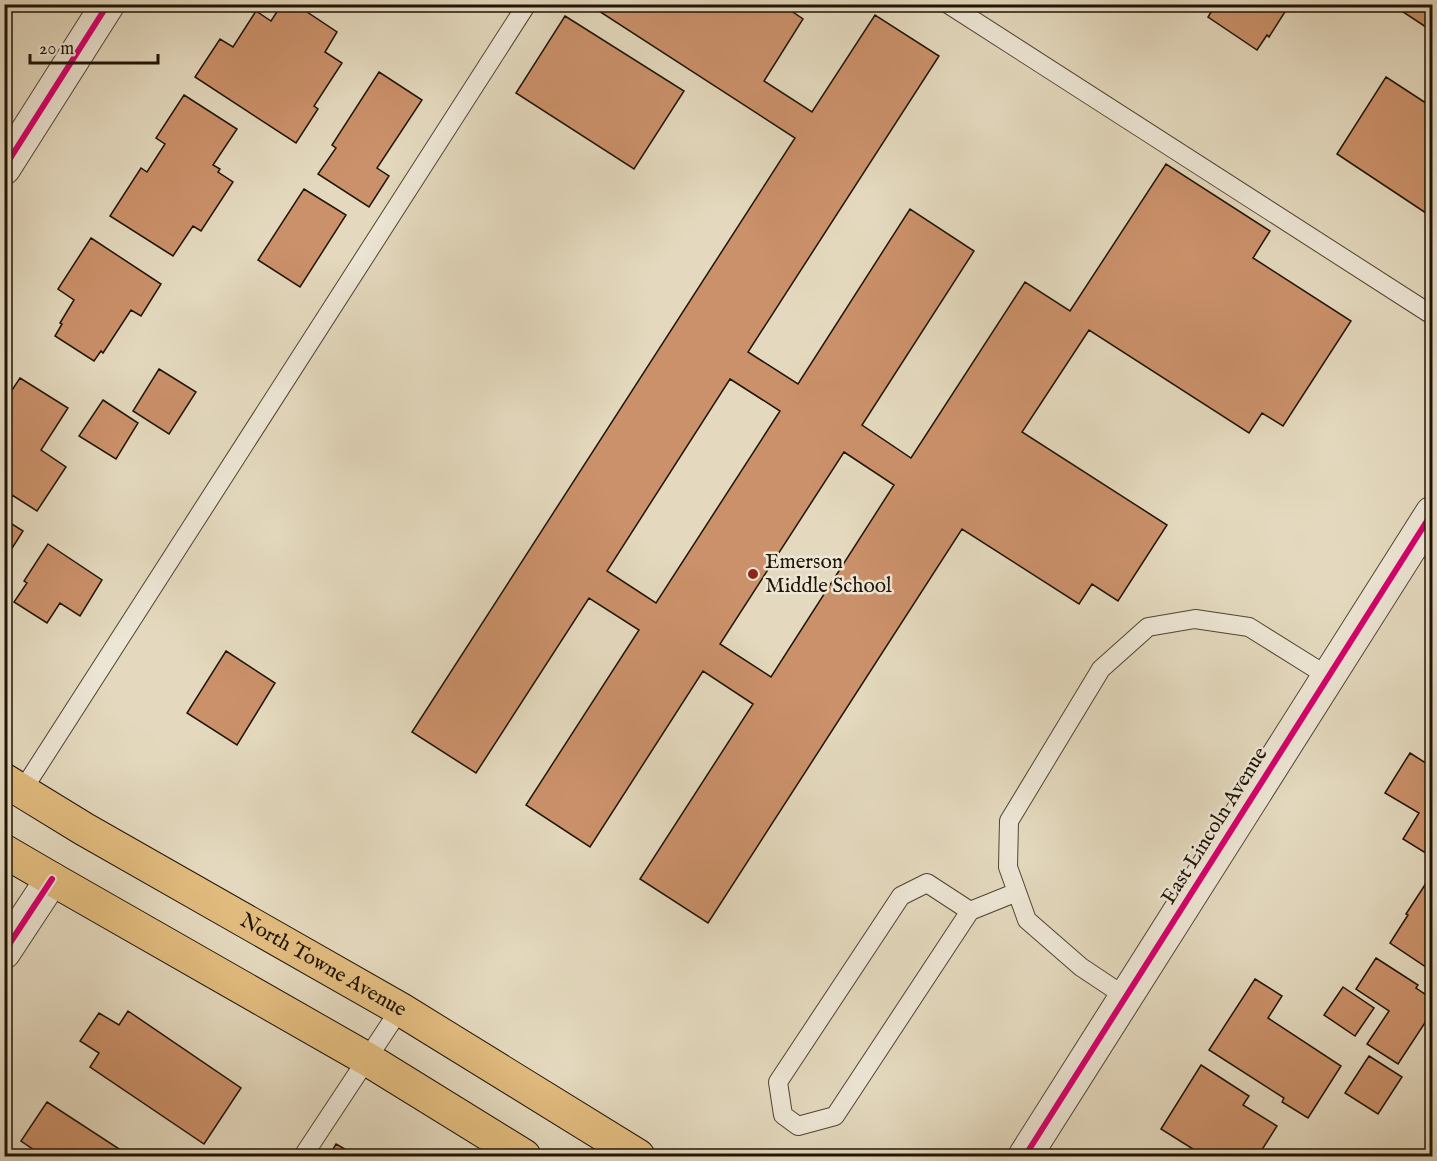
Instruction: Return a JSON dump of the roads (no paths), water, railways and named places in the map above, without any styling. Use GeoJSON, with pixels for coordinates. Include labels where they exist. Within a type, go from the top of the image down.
{"type":"FeatureCollection","features":[{"type":"Feature","properties":{"kind":"main road","name":"North Towne Avenue"},"geometry":{"type":"LineString","coordinates":[[13,785],[84,829],[400,1009],[638,1156]]}},
{"type":"Feature","properties":{"kind":"main road"},"geometry":{"type":"LineString","coordinates":[[4,850],[367,1059],[524,1156]]}},
{"type":"Feature","properties":{"kind":"street"},"geometry":{"type":"LineString","coordinates":[[4,168],[108,4]]}},
{"type":"Feature","properties":{"kind":"street","name":"East Lincoln Avenue"},"geometry":{"type":"LineString","coordinates":[[1025,1156],[1432,513]]}},
{"type":"Feature","properties":{"kind":"street"},"geometry":{"type":"LineString","coordinates":[[4,952],[52,879]]}},
{"type":"Feature","properties":{"kind":"lane"},"geometry":{"type":"LineString","coordinates":[[13,785],[527,4]]}},
{"type":"Feature","properties":{"kind":"lane"},"geometry":{"type":"LineString","coordinates":[[948,4],[1432,315]]}},
{"type":"Feature","properties":{"kind":"lane"},"geometry":{"type":"LineString","coordinates":[[1126,997],[1081,967],[1027,920],[1008,867],[1009,821],[1101,669],[1148,627],[1195,619],[1249,627],[1329,677]]}},
{"type":"Feature","properties":{"kind":"lane"},"geometry":{"type":"LineString","coordinates":[[970,910],[927,883],[901,896],[778,1082],[783,1115],[798,1126],[835,1116],[970,910],[1017,892]]}},
{"type":"Feature","properties":{"kind":"lane"},"geometry":{"type":"LineString","coordinates":[[303,1156],[400,1009]]}},
{"type":"Feature","properties":{"kind":"place","name":"Emerson Middle School"},"geometry":{"type":"Point","coordinates":[753,574]}}]}
